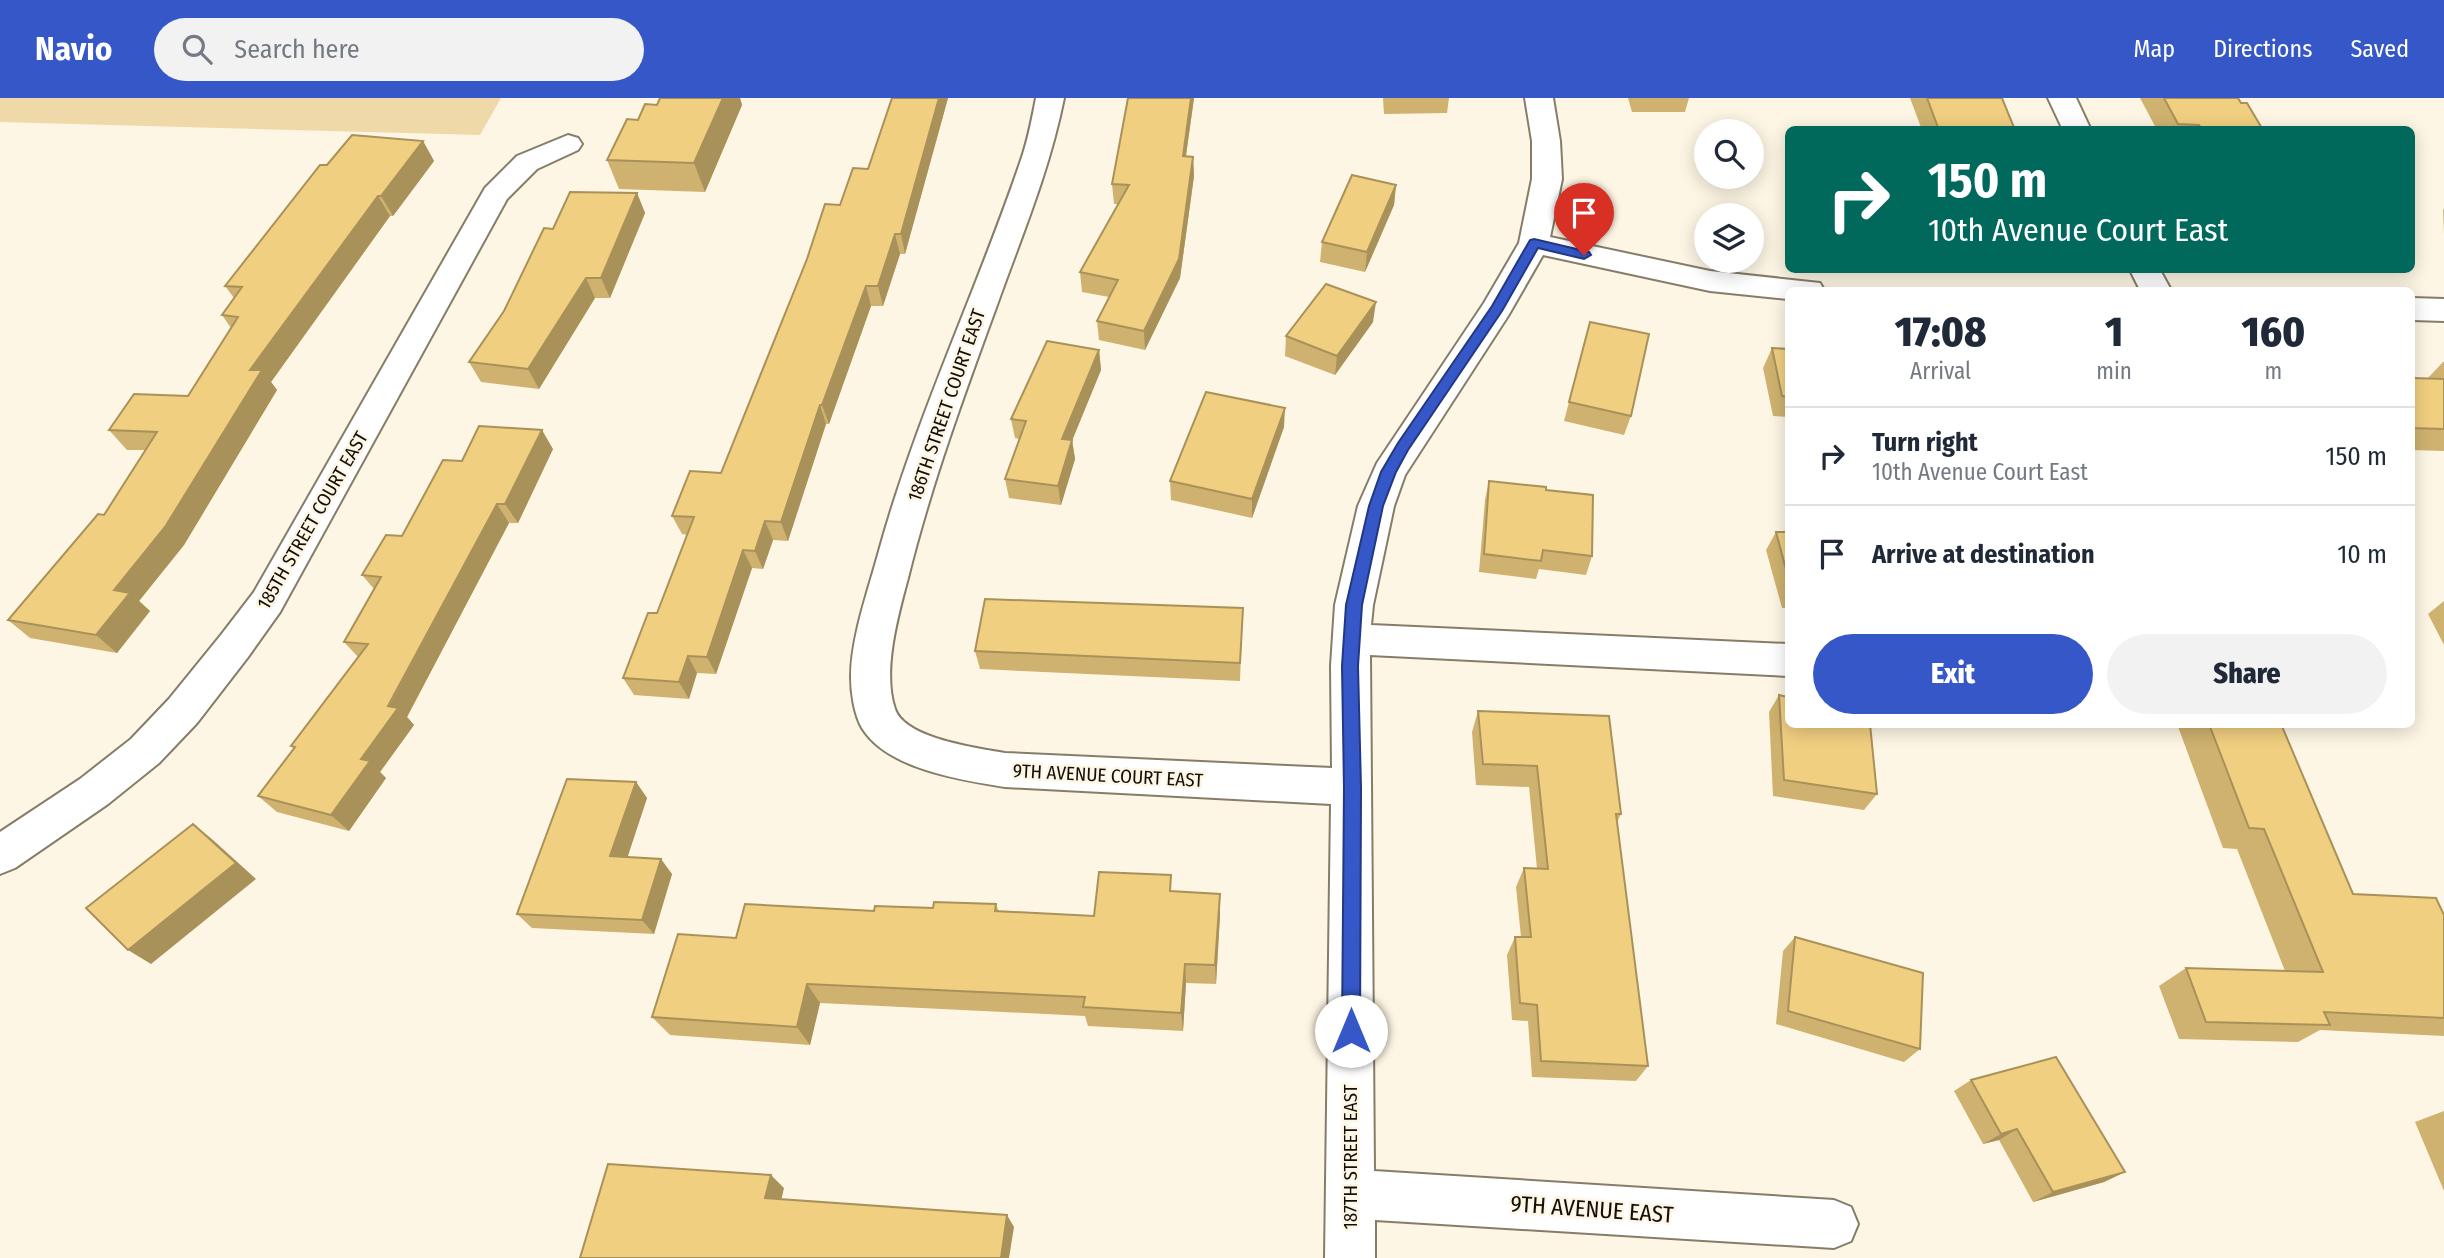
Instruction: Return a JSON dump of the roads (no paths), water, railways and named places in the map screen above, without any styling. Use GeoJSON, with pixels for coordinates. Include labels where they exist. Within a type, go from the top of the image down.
{"type":"FeatureCollection","features":[{"type":"Feature","properties":{"kind":"street","name":"186TH STREET COURT EAST"},"geometry":{"type":"LineString","coordinates":[[876,717],[868,689],[882,610],[924,457],[1035,162],[1050,98]]}},
{"type":"Feature","properties":{"kind":"street","name":"187TH STREET EAST"},"geometry":{"type":"LineString","coordinates":[[1350,1258],[1352,639],[1357,592],[1376,506],[1388,472],[1497,308],[1534,243],[1547,179],[1539,98]]}},
{"type":"Feature","properties":{"kind":"street"},"geometry":{"type":"LineString","coordinates":[[2062,98],[2075,126]]}},
{"type":"Feature","properties":{"kind":"street","name":"185TH STREET COURT EAST"},"geometry":{"type":"LineString","coordinates":[[0,855],[124,768],[184,710],[222,664],[267,602],[495,195],[530,158],[568,144]]}},
{"type":"Feature","properties":{"kind":"street"},"geometry":{"type":"LineString","coordinates":[[1534,243],[1710,281],[1785,288]]}},
{"type":"Feature","properties":{"kind":"street"},"geometry":{"type":"LineString","coordinates":[[2415,309],[2444,310]]}},
{"type":"Feature","properties":{"kind":"street"},"geometry":{"type":"LineString","coordinates":[[1352,639],[1785,660]]}},
{"type":"Feature","properties":{"kind":"street","name":"9TH AVENUE COURT EAST"},"geometry":{"type":"LineString","coordinates":[[876,717],[895,735],[923,751],[955,762],[1005,770],[1352,788]]}},
{"type":"Feature","properties":{"kind":"street","name":"9TH AVENUE EAST"},"geometry":{"type":"LineString","coordinates":[[1350,1194],[1834,1224]]}}]}
